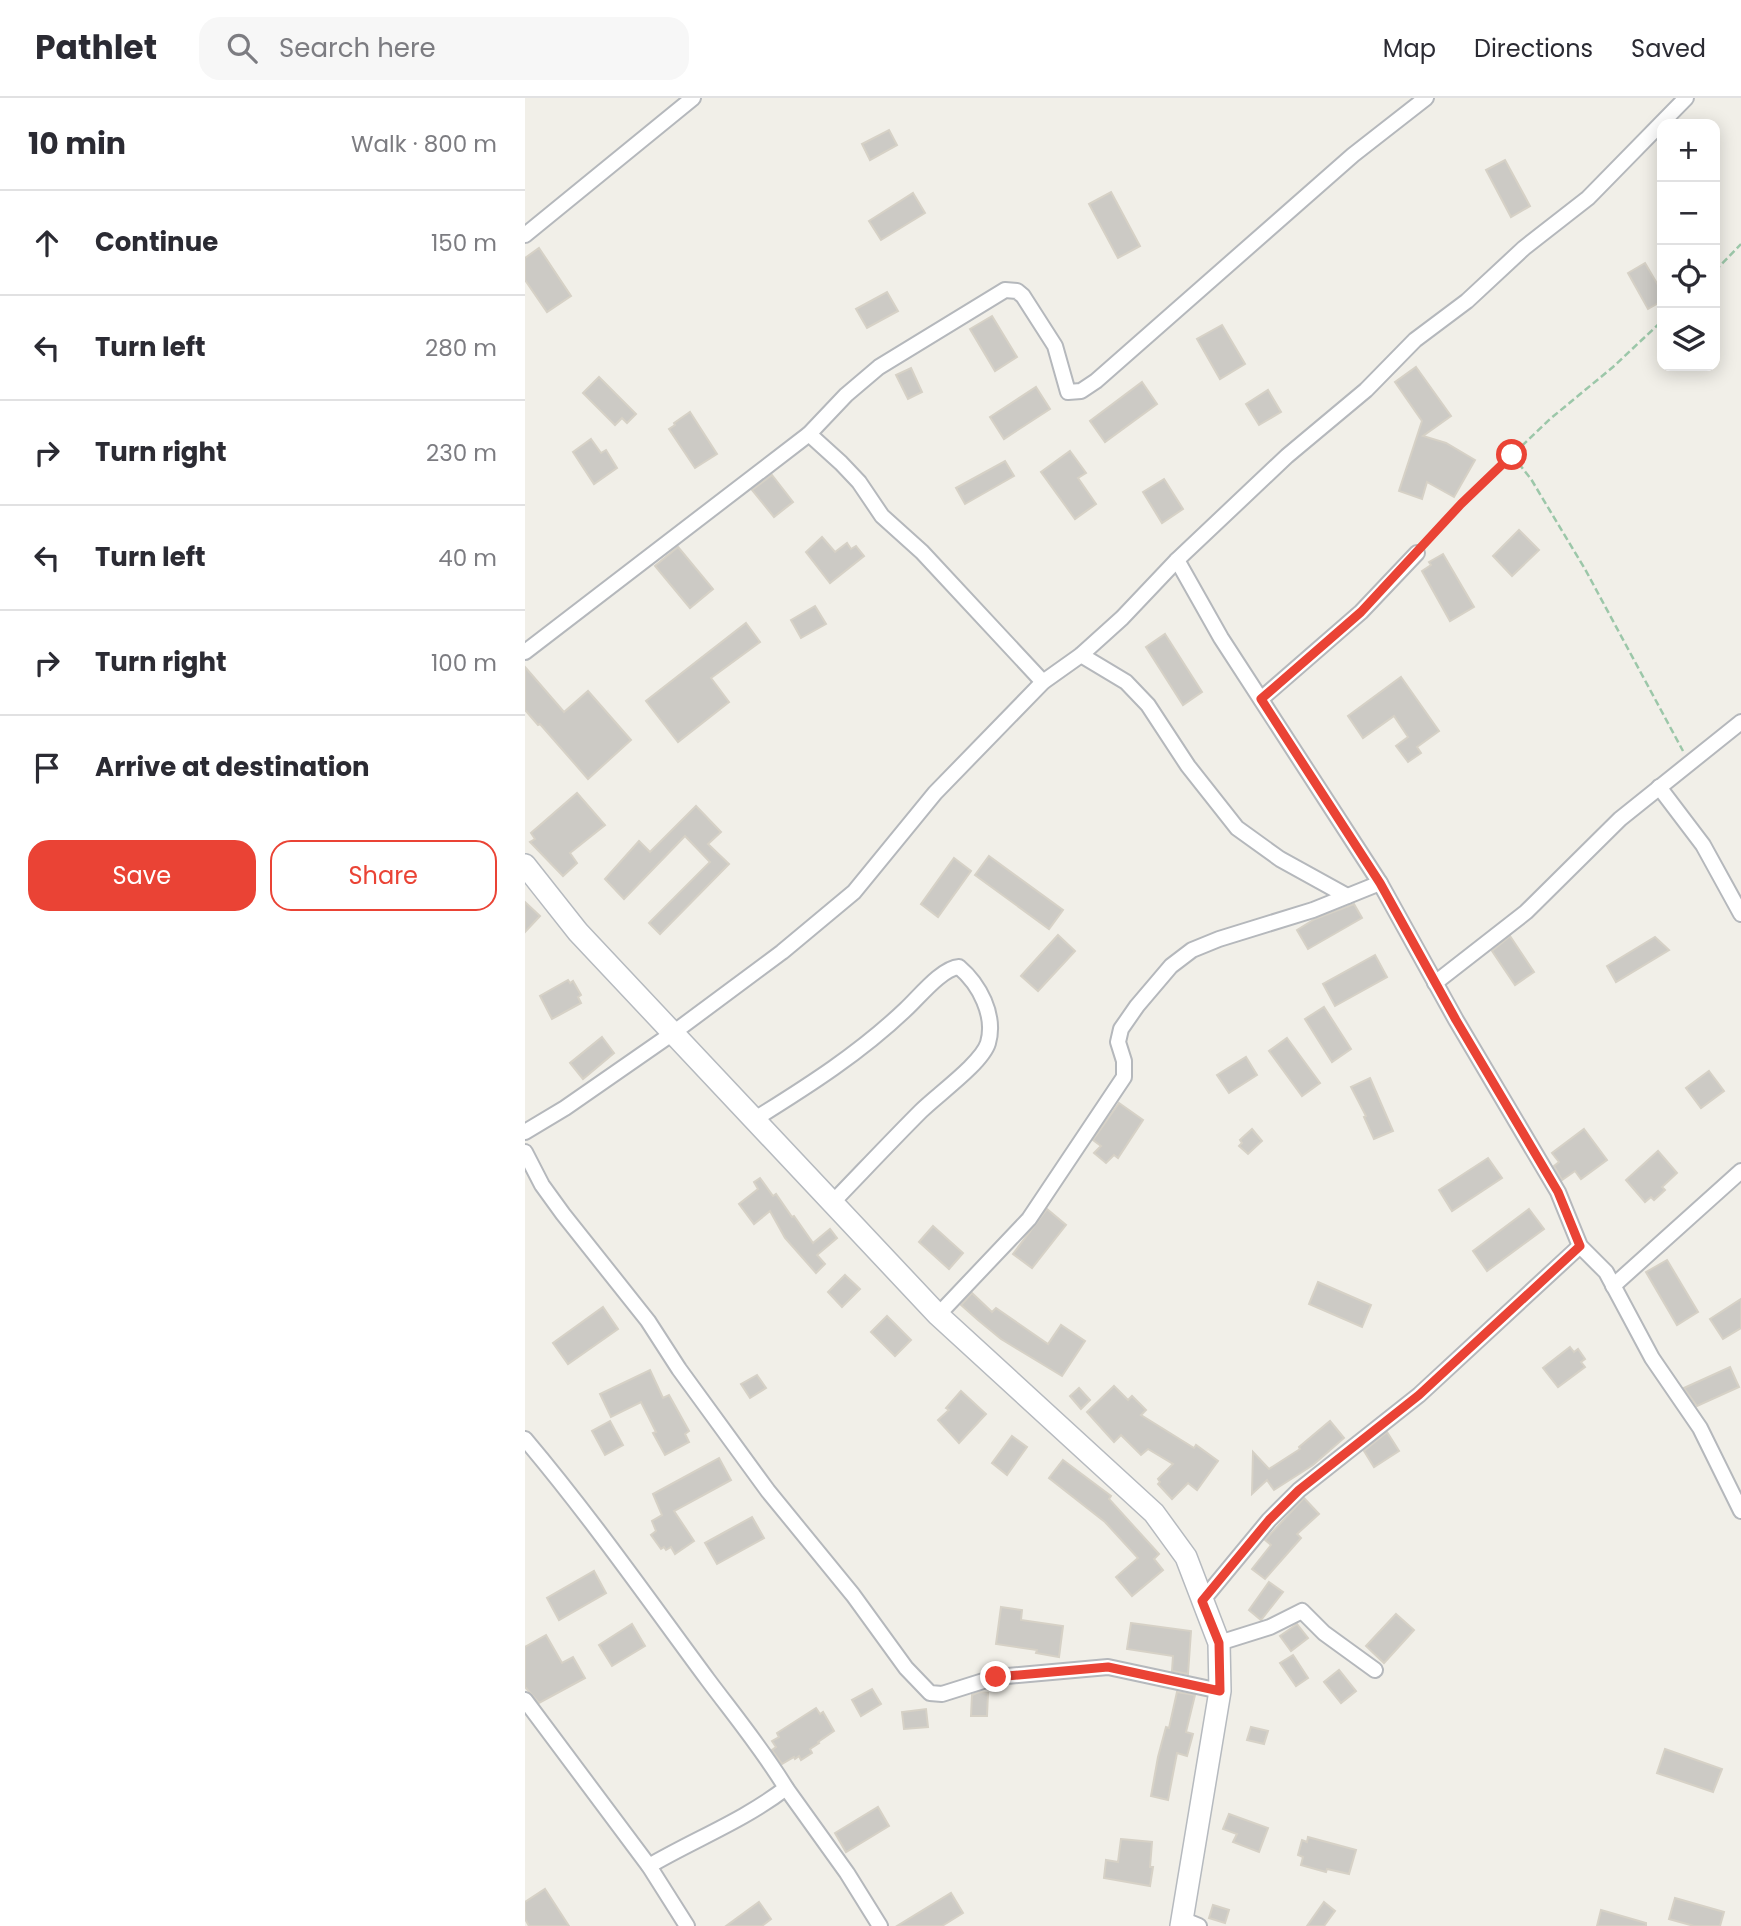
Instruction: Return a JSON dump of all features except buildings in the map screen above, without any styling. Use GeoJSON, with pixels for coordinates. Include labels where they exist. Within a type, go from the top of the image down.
{"type":"FeatureCollection","features":[{"type":"Feature","properties":{"kind":"street"},"geometry":{"type":"LineString","coordinates":[[525,235],[694,98]]}},
{"type":"Feature","properties":{"kind":"street"},"geometry":{"type":"LineString","coordinates":[[525,652],[809,434],[846,395],[879,368],[1005,290],[1017,291],[1023,296],[1055,346],[1068,391],[1081,391],[1097,381],[1353,155],[1426,98]]}},
{"type":"Feature","properties":{"kind":"street"},"geometry":{"type":"LineString","coordinates":[[525,1132],[565,1108],[673,1033],[782,952],[854,892],[935,793],[1043,682],[1081,655],[1122,618],[1177,559],[1287,456],[1366,390],[1415,340],[1467,301],[1524,248],[1588,198],[1686,98]]}},
{"type":"Feature","properties":{"kind":"street"},"geometry":{"type":"LineString","coordinates":[[809,434],[859,482],[882,516],[922,552],[1043,682]]}},
{"type":"Feature","properties":{"kind":"street"},"geometry":{"type":"LineString","coordinates":[[1261,699],[1361,612],[1417,553]]}},
{"type":"Feature","properties":{"kind":"street"},"geometry":{"type":"LineString","coordinates":[[1177,559],[1221,638],[1380,883],[1435,983],[1558,1192],[1580,1246],[1606,1272],[1652,1358],[1700,1428],[1741,1511]]}},
{"type":"Feature","properties":{"kind":"street"},"geometry":{"type":"LineString","coordinates":[[1081,655],[1126,682],[1148,705],[1188,766],[1237,828],[1280,859],[1347,897]]}},
{"type":"Feature","properties":{"kind":"street"},"geometry":{"type":"LineString","coordinates":[[1435,983],[1526,912],[1620,819],[1741,722]]}},
{"type":"Feature","properties":{"kind":"street"},"geometry":{"type":"LineString","coordinates":[[1659,787],[1703,845],[1741,914]]}},
{"type":"Feature","properties":{"kind":"street"},"geometry":{"type":"LineString","coordinates":[[525,865],[579,932],[938,1315],[1154,1513],[1186,1557],[1219,1643],[1220,1691],[1187,1924]]}},
{"type":"Feature","properties":{"kind":"street"},"geometry":{"type":"LineString","coordinates":[[938,1315],[1029,1219],[1124,1077],[1118,1042],[1121,1030],[1137,1006],[1171,966],[1192,950],[1219,939],[1313,910],[1380,883]]}},
{"type":"Feature","properties":{"kind":"street"},"geometry":{"type":"LineString","coordinates":[[755,1119],[839,1065],[899,1016],[948,969],[959,967],[973,979],[982,996],[989,1020],[987,1046],[832,1203]]}},
{"type":"Feature","properties":{"kind":"street"},"geometry":{"type":"LineString","coordinates":[[525,1152],[562,1214],[648,1321],[768,1491],[853,1595],[905,1668],[930,1693],[942,1694],[996,1677],[1108,1667],[1220,1691]]}},
{"type":"Feature","properties":{"kind":"street"},"geometry":{"type":"LineString","coordinates":[[1613,1286],[1741,1171]]}},
{"type":"Feature","properties":{"kind":"street"},"geometry":{"type":"LineString","coordinates":[[1202,1601],[1269,1520],[1299,1490],[1419,1395],[1580,1246]]}},
{"type":"Feature","properties":{"kind":"street"},"geometry":{"type":"LineString","coordinates":[[525,1439],[596,1525],[756,1741],[880,1926]]}},
{"type":"Feature","properties":{"kind":"street"},"geometry":{"type":"LineString","coordinates":[[1219,1643],[1270,1627],[1302,1611],[1324,1633],[1375,1670]]}},
{"type":"Feature","properties":{"kind":"street"},"geometry":{"type":"LineString","coordinates":[[525,1700],[649,1867],[687,1926]]}},
{"type":"Feature","properties":{"kind":"street"},"geometry":{"type":"LineString","coordinates":[[649,1867],[686,1844],[727,1827],[759,1809],[786,1788]]}},
{"type":"Feature","properties":{"kind":"path"},"geometry":{"type":"LineString","coordinates":[[1720,266],[1741,244]]}},
{"type":"Feature","properties":{"kind":"path"},"geometry":{"type":"LineString","coordinates":[[1417,553],[1461,504],[1550,419],[1613,367],[1657,326]]}},
{"type":"Feature","properties":{"kind":"path"},"geometry":{"type":"LineString","coordinates":[[1512,455],[1531,480],[1585,569],[1689,763]]}},
{"type":"Feature","properties":{"kind":"route"},"geometry":{"type":"LineString","coordinates":[[996,1677],[1108,1667],[1220,1691],[1219,1643],[1202,1601],[1269,1520],[1299,1490],[1419,1395],[1580,1246],[1558,1192],[1456,1020],[1380,883],[1261,699],[1361,612],[1461,504],[1512,455]]}}]}
